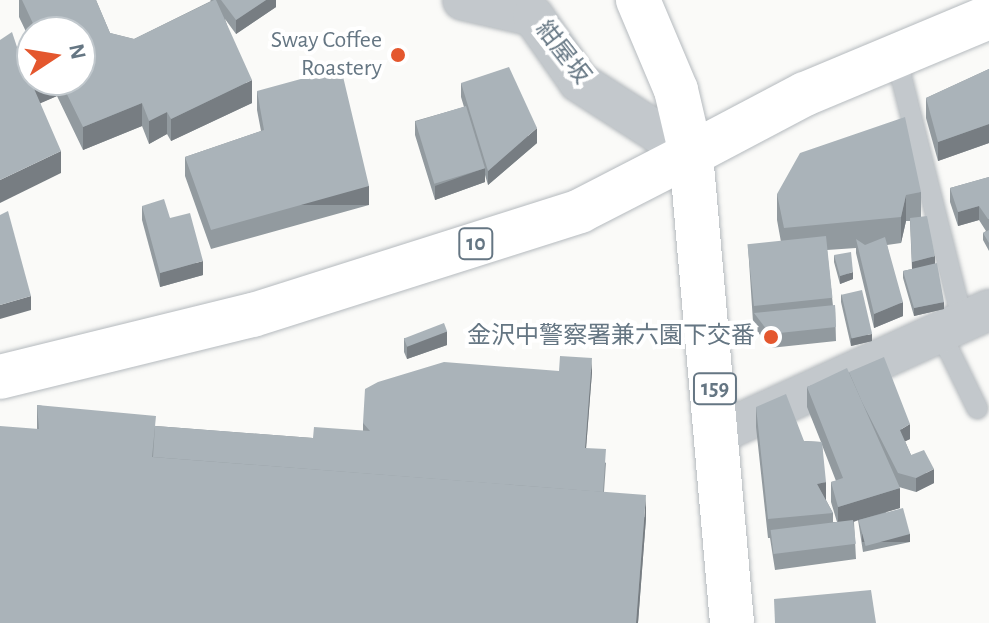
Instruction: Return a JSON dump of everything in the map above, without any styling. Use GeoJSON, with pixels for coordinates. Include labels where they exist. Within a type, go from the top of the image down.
{"type":"FeatureCollection","features":[{"type":"Feature","properties":{"kind":"main road"},"geometry":{"type":"LineString","coordinates":[[638,0],[676,90],[691,154],[896,56],[989,17]]}},
{"type":"Feature","properties":{"kind":"main road","name":"10"},"geometry":{"type":"LineString","coordinates":[[0,377],[253,315],[580,211],[691,154]]}},
{"type":"Feature","properties":{"kind":"main road","name":"159"},"geometry":{"type":"LineString","coordinates":[[691,154],[719,433],[732,623]]}},
{"type":"Feature","properties":{"kind":"street","name":"紺屋坂"},"geometry":{"type":"LineString","coordinates":[[463,0],[533,16],[579,82],[691,154]]}},
{"type":"Feature","properties":{"kind":"street"},"geometry":{"type":"LineString","coordinates":[[719,433],[964,321]]}},
{"type":"Feature","properties":{"kind":"lane"},"geometry":{"type":"LineString","coordinates":[[896,56],[964,321],[977,408]]}},
{"type":"Feature","properties":{"kind":"building"},"geometry":{"type":"Polygon","coordinates":[[[22,0],[96,0],[110,33],[134,39],[216,0],[252,80],[171,119],[167,112],[149,121],[142,103],[83,127],[68,96],[96,96],[96,16],[30,16],[22,0]]]}},
{"type":"Feature","properties":{"kind":"building"},"geometry":{"type":"Polygon","coordinates":[[[221,0],[266,0],[236,20],[221,0]]]}},
{"type":"Feature","properties":{"kind":"building"},"geometry":{"type":"Polygon","coordinates":[[[12,32],[16,44],[16,96],[37,96],[61,151],[0,180],[0,40],[12,32]]]}},
{"type":"Feature","properties":{"kind":"building"},"geometry":{"type":"Polygon","coordinates":[[[509,67],[537,128],[488,171],[461,83],[509,67]]]}},
{"type":"Feature","properties":{"kind":"building"},"geometry":{"type":"Polygon","coordinates":[[[341,68],[369,186],[211,230],[185,157],[264,130],[257,91],[341,68]]]}},
{"type":"Feature","properties":{"kind":"building"},"geometry":{"type":"Polygon","coordinates":[[[989,69],[989,124],[938,142],[926,98],[989,69]]]}},
{"type":"Feature","properties":{"kind":"building"},"geometry":{"type":"Polygon","coordinates":[[[466,106],[485,168],[434,184],[415,121],[466,106]]]}},
{"type":"Feature","properties":{"kind":"building"},"geometry":{"type":"Polygon","coordinates":[[[905,117],[921,192],[906,195],[901,217],[784,228],[777,194],[800,153],[905,117]]]}},
{"type":"Feature","properties":{"kind":"building"},"geometry":{"type":"Polygon","coordinates":[[[989,177],[989,219],[979,206],[958,212],[950,188],[989,177]]]}},
{"type":"Feature","properties":{"kind":"building"},"geometry":{"type":"Polygon","coordinates":[[[164,199],[170,218],[190,213],[203,261],[160,273],[142,206],[164,199]]]}},
{"type":"Feature","properties":{"kind":"building"},"geometry":{"type":"Polygon","coordinates":[[[8,211],[31,296],[0,305],[0,215],[8,211]]]}},
{"type":"Feature","properties":{"kind":"building"},"geometry":{"type":"Polygon","coordinates":[[[927,216],[935,256],[912,262],[910,218],[927,216]]]}},
{"type":"Feature","properties":{"kind":"building"},"geometry":{"type":"Polygon","coordinates":[[[826,236],[832,298],[754,306],[747,244],[826,236]]]}},
{"type":"Feature","properties":{"kind":"building"},"geometry":{"type":"Polygon","coordinates":[[[885,237],[903,302],[874,314],[856,239],[865,245],[885,237]]]}},
{"type":"Feature","properties":{"kind":"building"},"geometry":{"type":"Polygon","coordinates":[[[851,252],[853,272],[840,276],[834,255],[851,252]]]}},
{"type":"Feature","properties":{"kind":"building"},"geometry":{"type":"Polygon","coordinates":[[[937,263],[944,302],[914,308],[903,271],[937,263]]]}},
{"type":"Feature","properties":{"kind":"building"},"geometry":{"type":"Polygon","coordinates":[[[862,290],[872,334],[852,339],[842,295],[862,290]]]}},
{"type":"Feature","properties":{"kind":"building"},"geometry":{"type":"Polygon","coordinates":[[[835,305],[836,327],[770,334],[754,313],[835,305]]]}},
{"type":"Feature","properties":{"kind":"building"},"geometry":{"type":"Polygon","coordinates":[[[444,323],[447,331],[407,347],[404,338],[444,323]]]}},
{"type":"Feature","properties":{"kind":"building"},"geometry":{"type":"Polygon","coordinates":[[[560,356],[592,358],[585,448],[606,449],[603,492],[153,457],[155,426],[313,438],[314,427],[370,431],[363,423],[365,389],[378,382],[444,362],[559,371],[560,356]]]}},
{"type":"Feature","properties":{"kind":"building"},"geometry":{"type":"Polygon","coordinates":[[[884,357],[910,424],[900,430],[911,455],[924,450],[934,469],[916,478],[898,473],[849,372],[884,357]]]}},
{"type":"Feature","properties":{"kind":"building"},"geometry":{"type":"Polygon","coordinates":[[[847,368],[900,488],[838,507],[831,482],[843,478],[807,387],[847,368]]]}},
{"type":"Feature","properties":{"kind":"building"},"geometry":{"type":"Polygon","coordinates":[[[786,394],[804,441],[822,442],[826,482],[817,484],[833,513],[768,519],[756,407],[786,394]]]}},
{"type":"Feature","properties":{"kind":"building"},"geometry":{"type":"Polygon","coordinates":[[[37,405],[156,416],[152,457],[646,495],[636,623],[0,623],[0,426],[39,429],[37,405]]]}},
{"type":"Feature","properties":{"kind":"building"},"geometry":{"type":"Polygon","coordinates":[[[903,508],[910,534],[866,546],[859,520],[903,508]]]}},
{"type":"Feature","properties":{"kind":"building"},"geometry":{"type":"Polygon","coordinates":[[[853,520],[856,544],[774,554],[771,530],[853,520]]]}},
{"type":"Feature","properties":{"kind":"building"},"geometry":{"type":"Polygon","coordinates":[[[871,590],[876,623],[775,623],[774,599],[871,590]]]}},
{"type":"Feature","properties":{"kind":"place","name":"Sway Coffee Roastery"},"geometry":{"type":"Point","coordinates":[398,55]}},
{"type":"Feature","properties":{"kind":"place","name":"金沢中警察署兼六園下交番"},"geometry":{"type":"Point","coordinates":[771,337]}}]}
